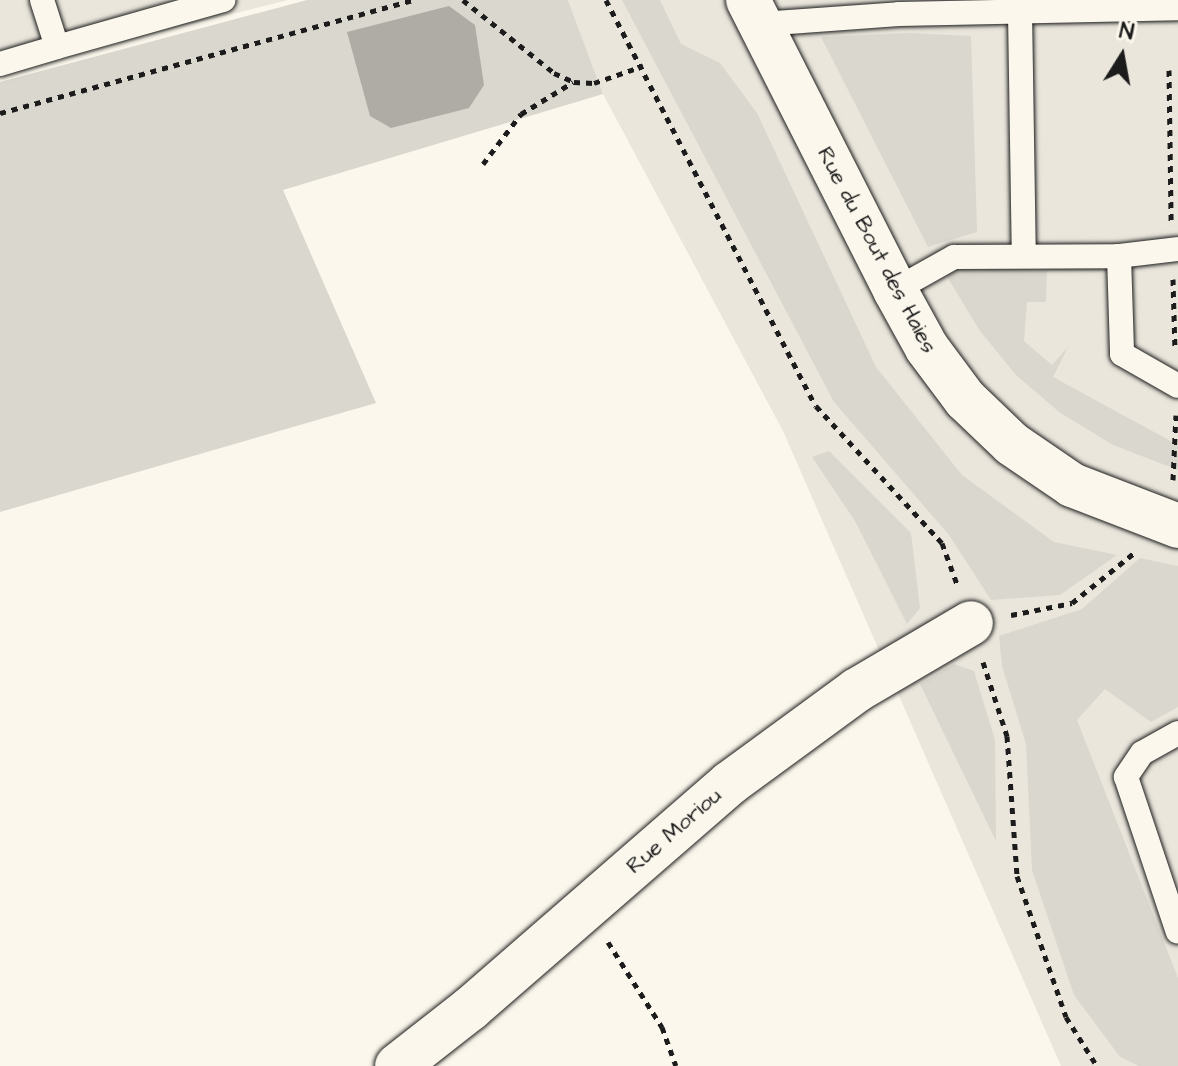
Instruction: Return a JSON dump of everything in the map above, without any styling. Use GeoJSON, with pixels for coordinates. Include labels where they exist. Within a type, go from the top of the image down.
{"type":"FeatureCollection","features":[{"type":"Feature","properties":{"kind":"street","name":"Rue du Bout des Haies"},"geometry":{"type":"LineString","coordinates":[[754,12],[895,290],[927,348],[965,399],[1012,444],[1072,485],[1178,526]]}},
{"type":"Feature","properties":{"kind":"street","name":"Rue Moriou"},"geometry":{"type":"LineString","coordinates":[[397,1066],[790,737],[912,655],[971,623]]}},
{"type":"Feature","properties":{"kind":"lane"},"geometry":{"type":"LineString","coordinates":[[42,0],[57,47]]}},
{"type":"Feature","properties":{"kind":"lane"},"geometry":{"type":"LineString","coordinates":[[0,64],[223,0]]}},
{"type":"Feature","properties":{"kind":"lane"},"geometry":{"type":"LineString","coordinates":[[754,12],[898,7],[1178,8]]}},
{"type":"Feature","properties":{"kind":"lane"},"geometry":{"type":"LineString","coordinates":[[1006,8],[1024,254]]}},
{"type":"Feature","properties":{"kind":"lane"},"geometry":{"type":"LineString","coordinates":[[895,290],[954,257],[1024,254],[1119,256],[1178,249]]}},
{"type":"Feature","properties":{"kind":"lane"},"geometry":{"type":"LineString","coordinates":[[1119,256],[1122,354],[1178,386]]}},
{"type":"Feature","properties":{"kind":"lane"},"geometry":{"type":"LineString","coordinates":[[1178,733],[1142,753],[1126,777],[1178,932]]}},
{"type":"Feature","properties":{"kind":"path"},"geometry":{"type":"LineString","coordinates":[[0,113],[413,0]]}},
{"type":"Feature","properties":{"kind":"path"},"geometry":{"type":"LineString","coordinates":[[463,0],[554,73],[574,82],[594,83],[643,66]]}},
{"type":"Feature","properties":{"kind":"path"},"geometry":{"type":"LineString","coordinates":[[606,0],[643,66],[816,406],[942,543],[1007,736],[1017,876],[1066,1017],[1097,1066]]}},
{"type":"Feature","properties":{"kind":"path"},"geometry":{"type":"LineString","coordinates":[[483,164],[521,114],[574,82]]}},
{"type":"Feature","properties":{"kind":"path"},"geometry":{"type":"LineString","coordinates":[[971,623],[1072,603],[1134,554],[1138,541]]}},
{"type":"Feature","properties":{"kind":"path"},"geometry":{"type":"LineString","coordinates":[[586,908],[662,1027],[676,1066]]}},
{"type":"Feature","properties":{"kind":"shaded area"},"geometry":{"type":"Polygon","coordinates":[[[0,0],[288,0],[0,71],[0,0]]]}},
{"type":"Feature","properties":{"kind":"shaded area"},"geometry":{"type":"Polygon","coordinates":[[[307,0],[568,0],[603,94],[283,190],[376,403],[0,512],[0,82],[307,0]]]}},
{"type":"Feature","properties":{"kind":"shaded area"},"geometry":{"type":"Polygon","coordinates":[[[568,0],[1178,0],[1178,1066],[1061,1066],[783,431],[603,94],[568,0]]]}},
{"type":"Feature","properties":{"kind":"shaded area"},"geometry":{"type":"Polygon","coordinates":[[[622,0],[660,0],[681,44],[720,63],[757,113],[876,367],[962,475],[1054,542],[1117,555],[1060,595],[991,600],[949,535],[834,402],[622,0]]]}},
{"type":"Feature","properties":{"kind":"shaded area"},"geometry":{"type":"Polygon","coordinates":[[[449,6],[475,25],[484,85],[469,108],[391,128],[370,116],[347,32],[449,6]]]}},
{"type":"Feature","properties":{"kind":"shaded area"},"geometry":{"type":"Polygon","coordinates":[[[910,33],[971,36],[977,232],[928,247],[821,37],[910,33]]]}},
{"type":"Feature","properties":{"kind":"shaded area"},"geometry":{"type":"Polygon","coordinates":[[[964,266],[1101,266],[1102,271],[1047,271],[1046,302],[1027,302],[1024,341],[1052,365],[1068,347],[1053,377],[1178,445],[1178,470],[1113,445],[1059,412],[1016,375],[980,331],[946,275],[964,266]]]}},
{"type":"Feature","properties":{"kind":"shaded area"},"geometry":{"type":"Polygon","coordinates":[[[829,451],[911,533],[920,608],[907,624],[855,521],[812,457],[829,451]]]}},
{"type":"Feature","properties":{"kind":"shaded area"},"geometry":{"type":"Polygon","coordinates":[[[1140,558],[1178,566],[1178,707],[1151,722],[1105,689],[1077,720],[1178,978],[1178,1066],[1139,1066],[1120,1057],[1074,995],[1032,870],[1026,744],[1002,666],[999,636],[1082,609],[1140,558]]]}},
{"type":"Feature","properties":{"kind":"shaded area"},"geometry":{"type":"Polygon","coordinates":[[[954,664],[974,671],[995,740],[996,841],[920,684],[954,664]]]}}]}
